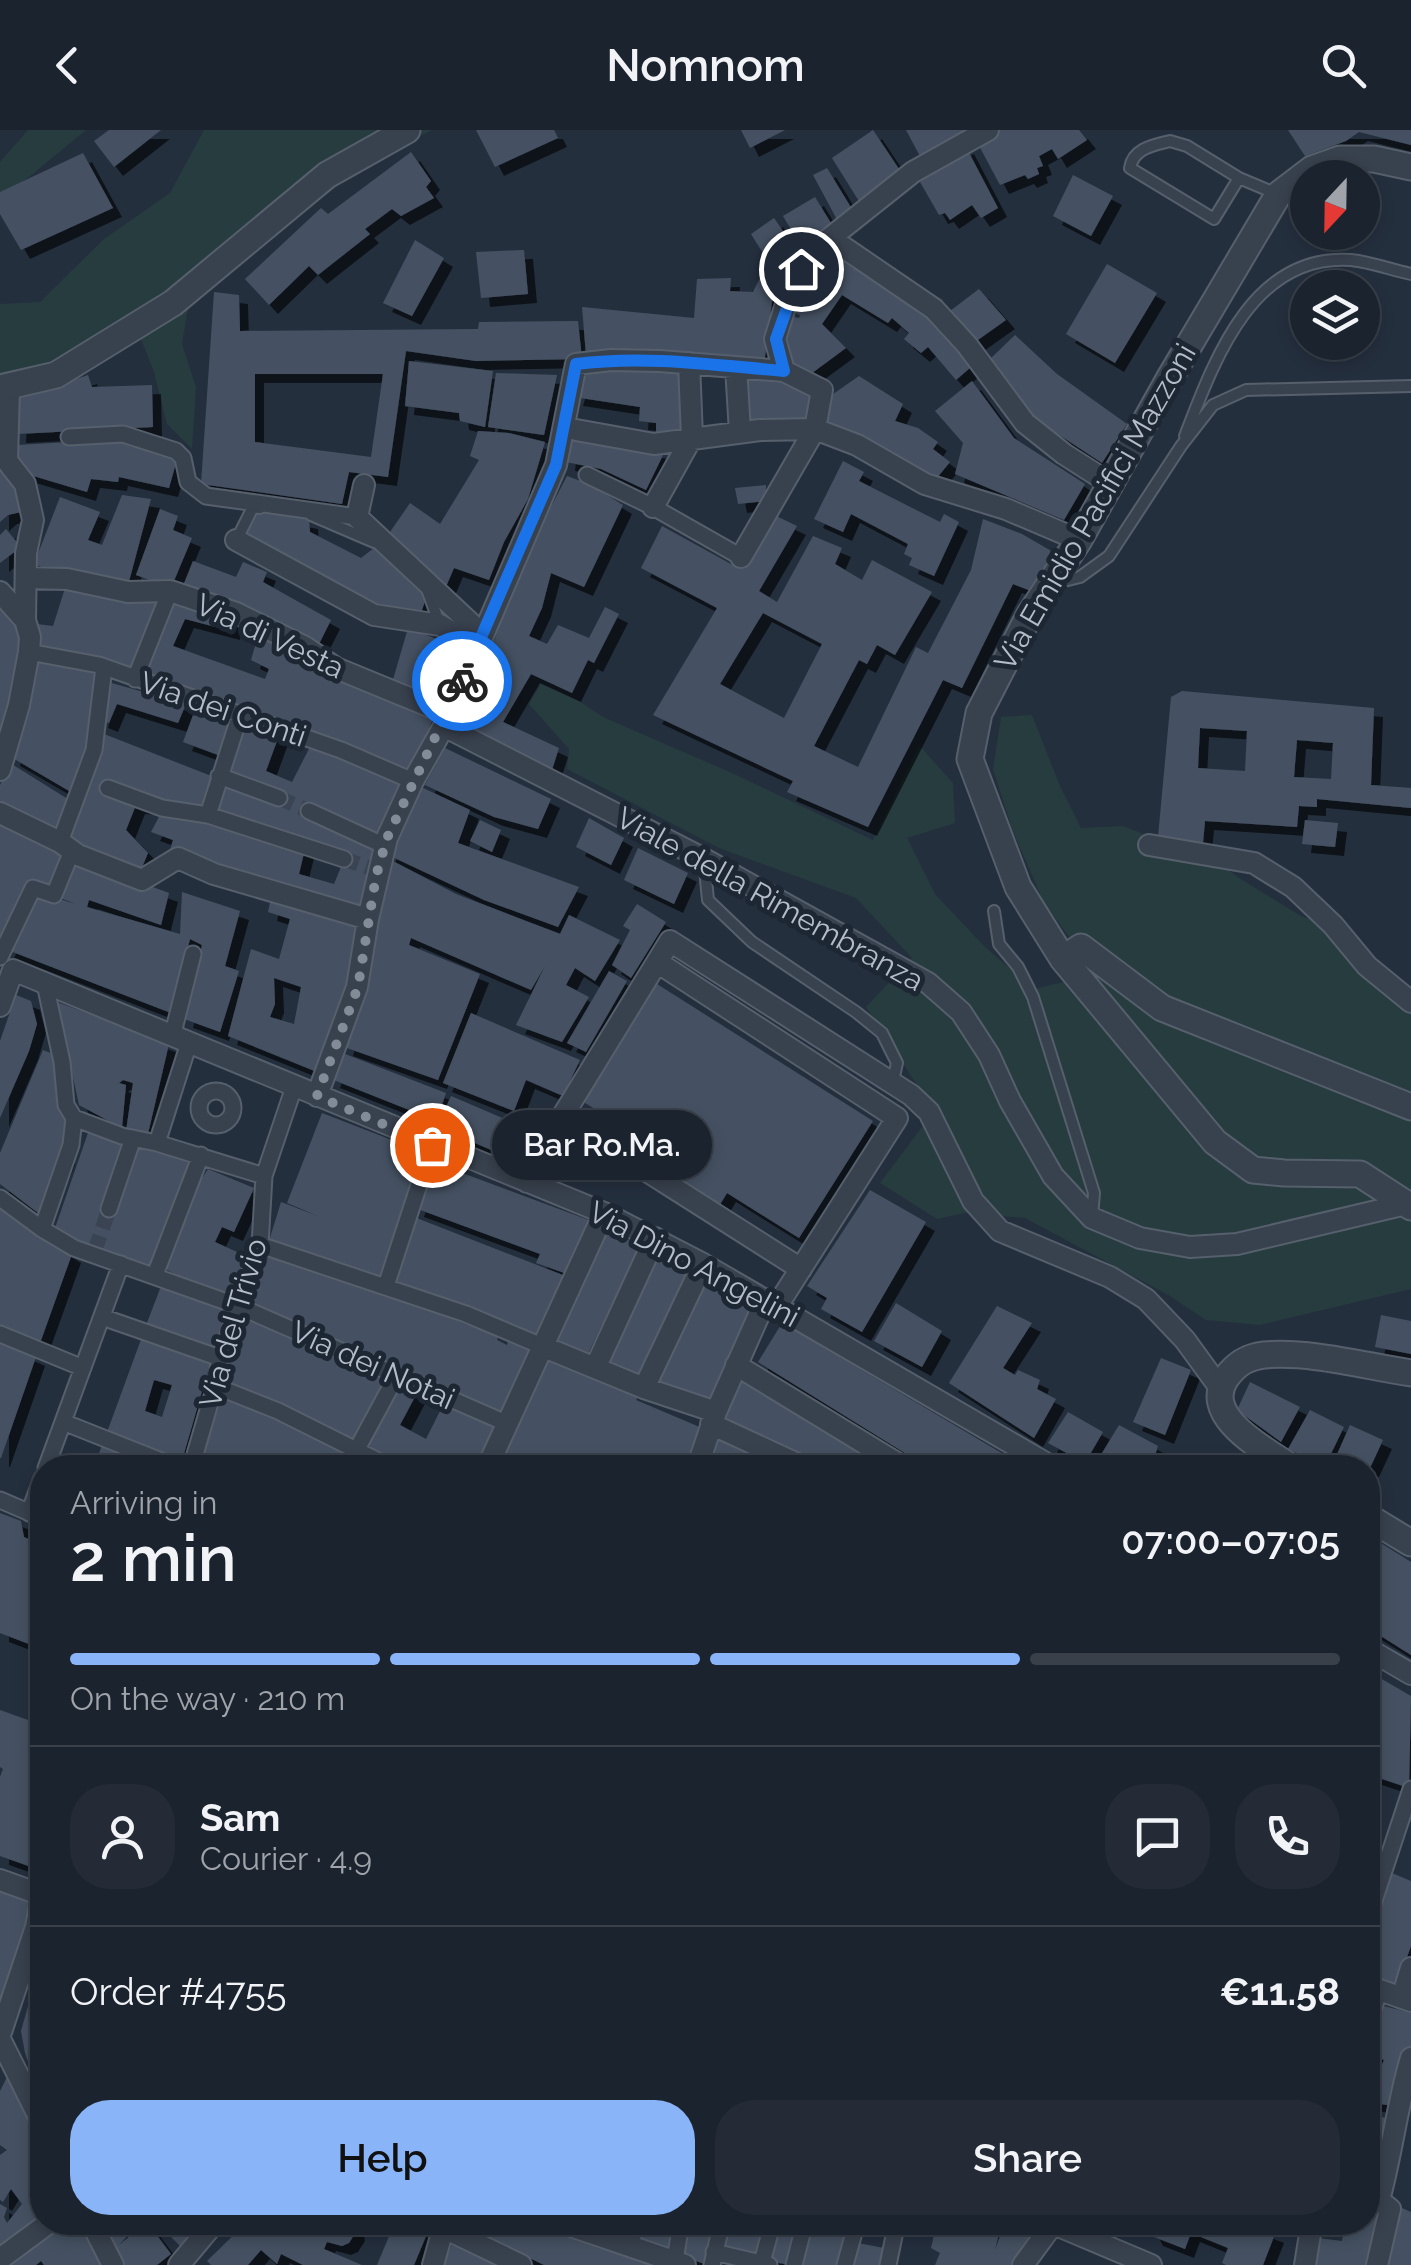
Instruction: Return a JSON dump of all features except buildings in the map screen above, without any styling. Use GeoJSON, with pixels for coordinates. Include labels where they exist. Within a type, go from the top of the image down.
{"type":"FeatureCollection","features":[{"type":"Feature","properties":{"kind":"street"},"geometry":{"type":"LineString","coordinates":[[0,770],[30,652],[25,620],[26,553],[34,520],[25,484],[8,461],[4,388],[56,376],[174,302],[328,175],[407,130]]}},
{"type":"Feature","properties":{"kind":"street"},"geometry":{"type":"LineString","coordinates":[[784,371],[776,339],[801,269],[830,238],[913,172],[988,130]]}},
{"type":"Feature","properties":{"kind":"street","name":"Via Emidio Pacifici Mazzoni"},"geometry":{"type":"LineString","coordinates":[[1063,959],[1018,887],[970,759],[978,713],[1030,614],[1079,540],[1278,194],[1312,168],[1340,160],[1374,159],[1411,167]]}},
{"type":"Feature","properties":{"kind":"street"},"geometry":{"type":"LineString","coordinates":[[830,238],[934,310],[967,344],[1025,422],[1064,454],[1112,484]]}},
{"type":"Feature","properties":{"kind":"street"},"geometry":{"type":"LineString","coordinates":[[317,1096],[358,987],[375,870],[413,780],[446,720],[556,465],[576,364],[612,360],[784,371],[822,390],[816,429],[741,558],[587,474]]}},
{"type":"Feature","properties":{"kind":"street"},"geometry":{"type":"LineString","coordinates":[[653,507],[692,437],[688,363]]}},
{"type":"Feature","properties":{"kind":"street"},"geometry":{"type":"LineString","coordinates":[[736,367],[740,432]]}},
{"type":"Feature","properties":{"kind":"street"},"geometry":{"type":"LineString","coordinates":[[576,430],[654,444],[740,432],[816,429],[857,445],[925,484],[1006,509],[1079,540]]}},
{"type":"Feature","properties":{"kind":"street"},"geometry":{"type":"LineString","coordinates":[[69,437],[123,434],[176,451],[183,458],[188,482],[206,496],[357,517],[480,640]]}},
{"type":"Feature","properties":{"kind":"street"},"geometry":{"type":"LineString","coordinates":[[357,517],[364,485]]}},
{"type":"Feature","properties":{"kind":"street"},"geometry":{"type":"LineString","coordinates":[[236,540],[374,615],[440,625],[480,640]]}},
{"type":"Feature","properties":{"kind":"street","name":"Via di Vesta"},"geometry":{"type":"LineString","coordinates":[[26,578],[67,579],[128,592],[170,591],[236,614],[305,647],[336,668],[446,720]]}},
{"type":"Feature","properties":{"kind":"street"},"geometry":{"type":"LineString","coordinates":[[135,679],[170,591]]}},
{"type":"Feature","properties":{"kind":"street"},"geometry":{"type":"LineString","coordinates":[[0,592],[25,620]]}},
{"type":"Feature","properties":{"kind":"street","name":"Via dei Conti"},"geometry":{"type":"LineString","coordinates":[[30,652],[104,668],[341,750],[413,780]]}},
{"type":"Feature","properties":{"kind":"street"},"geometry":{"type":"LineString","coordinates":[[0,1006],[7,940],[32,888],[54,895],[94,750],[104,668]]}},
{"type":"Feature","properties":{"kind":"street"},"geometry":{"type":"LineString","coordinates":[[208,815],[240,715]]}},
{"type":"Feature","properties":{"kind":"street","name":"Viale della Rimembranza"},"geometry":{"type":"LineString","coordinates":[[446,720],[928,982],[961,1012],[989,1055],[1053,1176],[1092,1218],[1140,1238],[1190,1246],[1257,1240],[1409,1205]]}},
{"type":"Feature","properties":{"kind":"street"},"geometry":{"type":"LineString","coordinates":[[219,776],[279,798]]}},
{"type":"Feature","properties":{"kind":"street"},"geometry":{"type":"LineString","coordinates":[[108,788],[162,808],[208,815],[344,859]]}},
{"type":"Feature","properties":{"kind":"street"},"geometry":{"type":"LineString","coordinates":[[309,811],[385,846]]}},
{"type":"Feature","properties":{"kind":"street"},"geometry":{"type":"LineString","coordinates":[[0,813],[142,880],[178,858],[214,874],[368,919]]}},
{"type":"Feature","properties":{"kind":"street"},"geometry":{"type":"LineString","coordinates":[[1149,845],[1254,863],[1293,887],[1333,925],[1367,966],[1411,1002]]}},
{"type":"Feature","properties":{"kind":"street"},"geometry":{"type":"LineString","coordinates":[[528,1182],[562,1117],[670,941],[893,1081],[929,1112],[973,1201],[1000,1231],[1110,1277],[1146,1299],[1185,1340],[1220,1388],[1221,1404],[1238,1432],[1272,1455]]}},
{"type":"Feature","properties":{"kind":"street"},"geometry":{"type":"LineString","coordinates":[[1063,959],[1081,947],[1162,1008],[1411,1107]]}},
{"type":"Feature","properties":{"kind":"street"},"geometry":{"type":"LineString","coordinates":[[157,1143],[180,1040],[193,954]]}},
{"type":"Feature","properties":{"kind":"street","name":"Viale della Rimembranza"},"geometry":{"type":"LineString","coordinates":[[1063,959],[1215,1142],[1254,1170],[1360,1174],[1409,1205]]}},
{"type":"Feature","properties":{"kind":"street"},"geometry":{"type":"LineString","coordinates":[[657,962],[897,1118],[801,1269],[772,1303],[736,1366],[701,1455]]}},
{"type":"Feature","properties":{"kind":"street","name":"Via Dino Angelini"},"geometry":{"type":"LineString","coordinates":[[4,964],[655,1238],[1032,1455]]}},
{"type":"Feature","properties":{"kind":"street"},"geometry":{"type":"LineString","coordinates":[[42,1229],[71,1145],[74,1118],[66,1105],[62,1062],[46,984]]}},
{"type":"Feature","properties":{"kind":"street"},"geometry":{"type":"LineString","coordinates":[[225,1085],[237,1116],[207,1128],[195,1098],[225,1085]]}},
{"type":"Feature","properties":{"kind":"street","name":"Via del Trivio"},"geometry":{"type":"LineString","coordinates":[[195,1455],[220,1358],[260,1245],[264,1176],[294,1087]]}},
{"type":"Feature","properties":{"kind":"street"},"geometry":{"type":"LineString","coordinates":[[562,1117],[801,1269]]}},
{"type":"Feature","properties":{"kind":"street"},"geometry":{"type":"LineString","coordinates":[[74,1118],[264,1176]]}},
{"type":"Feature","properties":{"kind":"street"},"geometry":{"type":"LineString","coordinates":[[109,1210],[134,1138]]}},
{"type":"Feature","properties":{"kind":"street"},"geometry":{"type":"LineString","coordinates":[[386,1286],[432,1145]]}},
{"type":"Feature","properties":{"kind":"street"},"geometry":{"type":"LineString","coordinates":[[159,1277],[201,1154]]}},
{"type":"Feature","properties":{"kind":"street","name":"Via dei Notai"},"geometry":{"type":"LineString","coordinates":[[0,1198],[74,1248],[238,1306],[508,1424]]}},
{"type":"Feature","properties":{"kind":"street"},"geometry":{"type":"LineString","coordinates":[[494,1455],[604,1214]]}},
{"type":"Feature","properties":{"kind":"street"},"geometry":{"type":"LineString","coordinates":[[596,1366],[655,1238]]}},
{"type":"Feature","properties":{"kind":"street"},"geometry":{"type":"LineString","coordinates":[[260,1245],[466,1314],[596,1366],[713,1418],[782,1455]]}},
{"type":"Feature","properties":{"kind":"street"},"geometry":{"type":"LineString","coordinates":[[51,1455],[121,1264]]}},
{"type":"Feature","properties":{"kind":"street"},"geometry":{"type":"LineString","coordinates":[[644,1388],[703,1264]]}},
{"type":"Feature","properties":{"kind":"street"},"geometry":{"type":"LineString","coordinates":[[102,1317],[220,1358]]}},
{"type":"Feature","properties":{"kind":"street"},"geometry":{"type":"LineString","coordinates":[[0,1334],[83,1368]]}},
{"type":"Feature","properties":{"kind":"street"},"geometry":{"type":"LineString","coordinates":[[1220,1388],[1236,1364],[1259,1355],[1291,1354],[1411,1373]]}},
{"type":"Feature","properties":{"kind":"street"},"geometry":{"type":"LineString","coordinates":[[736,1366],[881,1455]]}},
{"type":"Feature","properties":{"kind":"street"},"geometry":{"type":"LineString","coordinates":[[356,1450],[397,1376]]}},
{"type":"Feature","properties":{"kind":"street"},"geometry":{"type":"LineString","coordinates":[[215,1386],[278,1411],[366,1455]]}},
{"type":"Feature","properties":{"kind":"street"},"geometry":{"type":"LineString","coordinates":[[63,1422],[147,1455]]}},
{"type":"Feature","properties":{"kind":"street"},"geometry":{"type":"LineString","coordinates":[[0,1500],[30,1513]]}},
{"type":"Feature","properties":{"kind":"street"},"geometry":{"type":"LineString","coordinates":[[1380,1524],[1411,1543]]}},
{"type":"Feature","properties":{"kind":"street"},"geometry":{"type":"LineString","coordinates":[[1380,1655],[1411,1674]]}},
{"type":"Feature","properties":{"kind":"street"},"geometry":{"type":"LineString","coordinates":[[1380,1883],[1411,1789]]}},
{"type":"Feature","properties":{"kind":"street"},"geometry":{"type":"LineString","coordinates":[[0,1880],[30,1891]]}},
{"type":"Feature","properties":{"kind":"street"},"geometry":{"type":"LineString","coordinates":[[30,1952],[0,2037],[30,2099]]}},
{"type":"Feature","properties":{"kind":"street"},"geometry":{"type":"LineString","coordinates":[[1380,1991],[1406,1999],[1411,1968]]}},
{"type":"Feature","properties":{"kind":"street"},"geometry":{"type":"LineString","coordinates":[[1380,2196],[1396,2109],[1411,2058]]}},
{"type":"Feature","properties":{"kind":"street"},"geometry":{"type":"LineString","coordinates":[[1377,2265],[1390,2209],[1380,2201]]}},
{"type":"Feature","properties":{"kind":"street"},"geometry":{"type":"LineString","coordinates":[[0,2259],[32,2235]]}},
{"type":"Feature","properties":{"kind":"street"},"geometry":{"type":"LineString","coordinates":[[98,2235],[113,2265]]}},
{"type":"Feature","properties":{"kind":"street"},"geometry":{"type":"LineString","coordinates":[[178,2265],[204,2235]]}},
{"type":"Feature","properties":{"kind":"street"},"geometry":{"type":"LineString","coordinates":[[433,2265],[442,2235]]}},
{"type":"Feature","properties":{"kind":"street"},"geometry":{"type":"LineString","coordinates":[[464,2235],[522,2265]]}},
{"type":"Feature","properties":{"kind":"street"},"geometry":{"type":"LineString","coordinates":[[607,2235],[630,2247],[680,2263],[681,2235]]}},
{"type":"Feature","properties":{"kind":"street"},"geometry":{"type":"LineString","coordinates":[[630,2247],[633,2235]]}},
{"type":"Feature","properties":{"kind":"street"},"geometry":{"type":"LineString","coordinates":[[713,2258],[766,2264],[770,2235]]}},
{"type":"Feature","properties":{"kind":"street"},"geometry":{"type":"LineString","coordinates":[[794,2265],[801,2235]]}},
{"type":"Feature","properties":{"kind":"street"},"geometry":{"type":"LineString","coordinates":[[845,2265],[854,2235]]}},
{"type":"Feature","properties":{"kind":"street"},"geometry":{"type":"LineString","coordinates":[[888,2265],[894,2235]]}},
{"type":"Feature","properties":{"kind":"street"},"geometry":{"type":"LineString","coordinates":[[1022,2265],[1043,2235]]}},
{"type":"Feature","properties":{"kind":"street"},"geometry":{"type":"LineString","coordinates":[[1098,2235],[1152,2265]]}},
{"type":"Feature","properties":{"kind":"street"},"geometry":{"type":"LineString","coordinates":[[1305,2265],[1310,2235]]}},
{"type":"Feature","properties":{"kind":"lane"},"geometry":{"type":"LineString","coordinates":[[1239,178],[1214,219],[1130,168],[1131,160],[1143,149],[1170,141],[1187,146],[1239,178],[1278,194]]}},
{"type":"Feature","properties":{"kind":"lane"},"geometry":{"type":"LineString","coordinates":[[1180,446],[1211,369],[1234,326],[1256,298],[1290,272],[1322,262],[1352,260],[1411,274]]}},
{"type":"Feature","properties":{"kind":"lane"},"geometry":{"type":"LineString","coordinates":[[1056,577],[1080,578],[1110,556],[1180,446],[1213,405],[1246,390],[1411,386]]}},
{"type":"Feature","properties":{"kind":"lane"},"geometry":{"type":"LineString","coordinates":[[236,540],[254,507],[310,515],[379,544],[430,592],[440,625]]}},
{"type":"Feature","properties":{"kind":"lane"},"geometry":{"type":"LineString","coordinates":[[704,859],[708,900],[752,942],[882,1034],[897,1063],[893,1081]]}},
{"type":"Feature","properties":{"kind":"lane"},"geometry":{"type":"LineString","coordinates":[[994,911],[1000,944],[1018,967],[1033,997],[1094,1193],[1092,1218]]}},
{"type":"Feature","properties":{"kind":"green space"},"geometry":{"type":"Polygon","coordinates":[[[28,130],[86,130],[0,201],[0,162],[28,130]]]}},
{"type":"Feature","properties":{"kind":"green space"},"geometry":{"type":"Polygon","coordinates":[[[204,130],[432,130],[336,187],[189,303],[182,344],[196,387],[192,449],[167,424],[154,372],[133,319],[67,368],[0,379],[0,304],[40,302],[104,239],[170,193],[204,130]]]}},
{"type":"Feature","properties":{"kind":"green space"},"geometry":{"type":"Polygon","coordinates":[[[541,684],[603,717],[873,840],[919,745],[953,783],[955,823],[907,838],[935,894],[985,947],[1034,989],[1096,974],[1043,901],[1012,829],[993,769],[1001,717],[1032,715],[1081,828],[1123,826],[1164,842],[1205,850],[1236,876],[1301,916],[1329,926],[1411,1004],[1411,1289],[1259,1325],[1206,1320],[1170,1296],[1025,1218],[964,1213],[937,1219],[880,1183],[934,1111],[866,1007],[912,958],[856,898],[719,848],[567,769],[569,749],[529,704],[541,684]]]}},
{"type":"Feature","properties":{"kind":"tunnel"},"geometry":{"type":"LineString","coordinates":[[279,798],[309,811]]}},
{"type":"Feature","properties":{"kind":"tunnel"},"geometry":{"type":"LineString","coordinates":[[344,859],[373,869]]}},
{"type":"Feature","properties":{"kind":"tunnel"},"geometry":{"type":"LineString","coordinates":[[95,1250],[109,1209]]}},
{"type":"Feature","properties":{"kind":"way so far"},"geometry":{"type":"LineString","coordinates":[[432,1145],[317,1096],[358,987],[376,876],[387,838],[413,780],[444,726],[462,681]]}},
{"type":"Feature","properties":{"kind":"place","name":"Bar Ro.Ma."},"geometry":{"type":"Point","coordinates":[432,1145]}},
{"type":"Feature","properties":{"kind":"route"},"geometry":{"type":"LineString","coordinates":[[462,681],[556,465],[576,364],[660,360],[784,371],[776,339],[801,269]]}}]}
